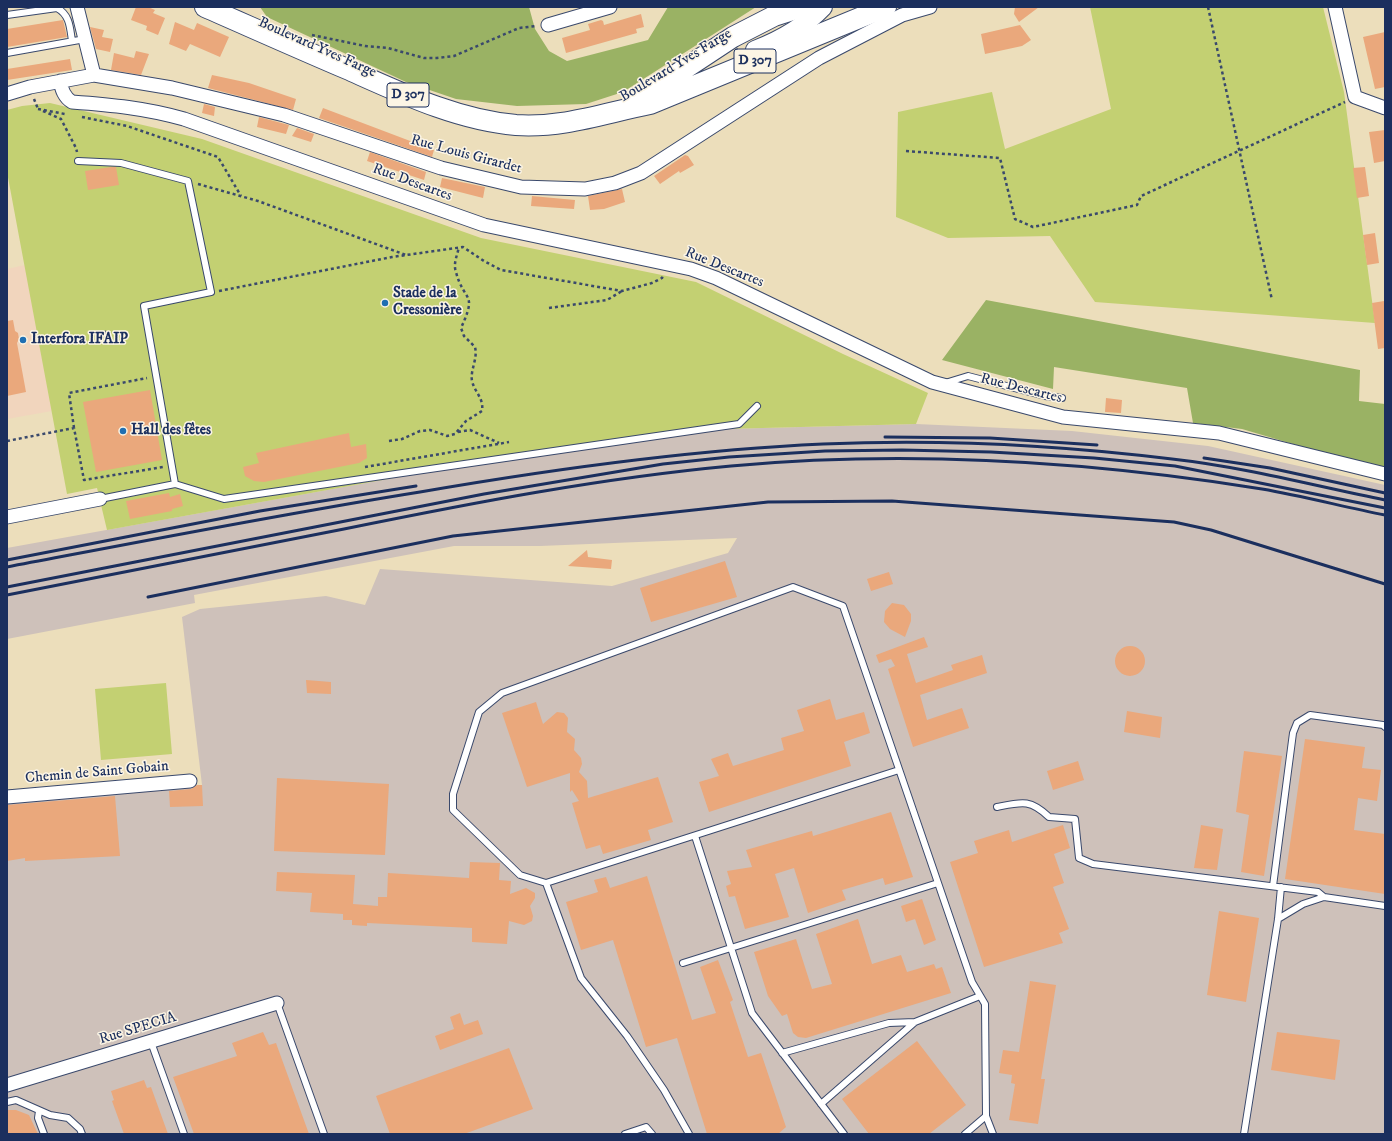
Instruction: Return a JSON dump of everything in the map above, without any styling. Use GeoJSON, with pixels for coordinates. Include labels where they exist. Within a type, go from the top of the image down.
{"type":"FeatureCollection","features":[{"type":"Feature","properties":{"kind":"main road","name":"Boulevard Yves Farge"},"geometry":{"type":"LineString","coordinates":[[205,7],[374,82],[456,113],[482,120],[517,125],[560,124],[590,119],[650,104],[886,7]]}},
{"type":"Feature","properties":{"kind":"main road","name":"Boulevard Yves Farge"},"geometry":{"type":"LineString","coordinates":[[623,110],[647,92],[733,37],[778,12],[802,7]]}},
{"type":"Feature","properties":{"kind":"street"},"geometry":{"type":"LineString","coordinates":[[77,7],[94,75]]}},
{"type":"Feature","properties":{"kind":"street"},"geometry":{"type":"LineString","coordinates":[[548,25],[610,7]]}},
{"type":"Feature","properties":{"kind":"street"},"geometry":{"type":"LineString","coordinates":[[694,85],[730,61],[776,42],[798,29],[823,7]]}},
{"type":"Feature","properties":{"kind":"street","name":"Rue Louis Girardet"},"geometry":{"type":"LineString","coordinates":[[7,94],[30,87],[94,75],[172,88],[284,115],[441,168],[495,182],[521,187],[585,189],[614,183],[641,172],[819,58],[902,15],[930,7]]}},
{"type":"Feature","properties":{"kind":"street"},"geometry":{"type":"LineString","coordinates":[[1335,7],[1354,97],[1385,108]]}},
{"type":"Feature","properties":{"kind":"street","name":"Rue Descartes"},"geometry":{"type":"LineString","coordinates":[[60,81],[63,93],[67,100],[72,102],[116,105],[149,110],[184,119],[484,226],[691,269],[716,278],[932,382],[1063,417],[1219,433],[1385,474]]}},
{"type":"Feature","properties":{"kind":"street"},"geometry":{"type":"LineString","coordinates":[[7,517],[100,499]]}},
{"type":"Feature","properties":{"kind":"street","name":"Chemin de Saint Gobain"},"geometry":{"type":"LineString","coordinates":[[7,797],[190,781]]}},
{"type":"Feature","properties":{"kind":"street","name":"Rue SPECIA"},"geometry":{"type":"LineString","coordinates":[[7,1085],[277,1003]]}},
{"type":"Feature","properties":{"kind":"lane"},"geometry":{"type":"LineString","coordinates":[[7,15],[57,8],[64,12],[68,20],[72,41]]}},
{"type":"Feature","properties":{"kind":"lane"},"geometry":{"type":"LineString","coordinates":[[7,53],[85,39]]}},
{"type":"Feature","properties":{"kind":"lane"},"geometry":{"type":"LineString","coordinates":[[78,161],[121,162],[188,181],[210,292],[144,306],[175,484]]}},
{"type":"Feature","properties":{"kind":"lane"},"geometry":{"type":"LineString","coordinates":[[942,384],[968,376],[1045,396],[1062,398]]}},
{"type":"Feature","properties":{"kind":"lane"},"geometry":{"type":"LineString","coordinates":[[100,499],[175,484],[224,498],[739,424],[757,406]]}},
{"type":"Feature","properties":{"kind":"lane"},"geometry":{"type":"LineString","coordinates":[[899,770],[546,883],[520,875],[453,810],[453,794],[480,712],[502,693],[793,587],[843,606],[972,982],[985,1004],[986,1116],[993,1134]]}},
{"type":"Feature","properties":{"kind":"lane"},"geometry":{"type":"LineString","coordinates":[[1273,886],[1293,732],[1297,723],[1310,715],[1382,725],[1385,727]]}},
{"type":"Feature","properties":{"kind":"lane"},"geometry":{"type":"LineString","coordinates":[[997,807],[1016,803],[1029,803],[1038,807],[1050,817],[1075,818],[1079,858],[1093,864],[1318,892],[1324,897]]}},
{"type":"Feature","properties":{"kind":"lane"},"geometry":{"type":"LineString","coordinates":[[695,836],[730,949],[752,1013],[844,1134]]}},
{"type":"Feature","properties":{"kind":"lane"},"geometry":{"type":"LineString","coordinates":[[546,883],[581,978],[627,1036],[664,1090],[688,1134]]}},
{"type":"Feature","properties":{"kind":"lane"},"geometry":{"type":"LineString","coordinates":[[683,963],[938,883]]}},
{"type":"Feature","properties":{"kind":"lane"},"geometry":{"type":"LineString","coordinates":[[1244,1134],[1278,919],[1281,887]]}},
{"type":"Feature","properties":{"kind":"lane"},"geometry":{"type":"LineString","coordinates":[[1278,919],[1303,904],[1324,897],[1385,906]]}},
{"type":"Feature","properties":{"kind":"lane"},"geometry":{"type":"LineString","coordinates":[[821,1104],[915,1022],[980,996]]}},
{"type":"Feature","properties":{"kind":"lane"},"geometry":{"type":"LineString","coordinates":[[277,1003],[324,1134]]}},
{"type":"Feature","properties":{"kind":"lane"},"geometry":{"type":"LineString","coordinates":[[782,1053],[889,1023],[915,1022]]}},
{"type":"Feature","properties":{"kind":"lane"},"geometry":{"type":"LineString","coordinates":[[151,1042],[184,1134]]}},
{"type":"Feature","properties":{"kind":"lane"},"geometry":{"type":"LineString","coordinates":[[7,1102],[16,1100],[50,1115],[68,1118],[80,1129],[82,1134]]}},
{"type":"Feature","properties":{"kind":"lane"},"geometry":{"type":"LineString","coordinates":[[39,1110],[38,1118],[44,1134]]}},
{"type":"Feature","properties":{"kind":"lane"},"geometry":{"type":"LineString","coordinates":[[965,1134],[986,1116]]}},
{"type":"Feature","properties":{"kind":"lane"},"geometry":{"type":"LineString","coordinates":[[625,1134],[646,1127],[652,1134]]}},
{"type":"Feature","properties":{"kind":"path"},"geometry":{"type":"LineString","coordinates":[[1208,7],[1272,300]]}},
{"type":"Feature","properties":{"kind":"path"},"geometry":{"type":"LineString","coordinates":[[304,34],[365,46],[388,48],[424,58],[436,58],[454,56],[519,28],[548,25]]}},
{"type":"Feature","properties":{"kind":"path"},"geometry":{"type":"LineString","coordinates":[[30,87],[38,109],[61,119],[76,148],[78,161]]}},
{"type":"Feature","properties":{"kind":"path"},"geometry":{"type":"LineString","coordinates":[[906,151],[1000,158],[1015,219],[1033,227],[1137,205],[1141,196],[1354,97]]}},
{"type":"Feature","properties":{"kind":"path"},"geometry":{"type":"LineString","coordinates":[[38,109],[68,114]]}},
{"type":"Feature","properties":{"kind":"path"},"geometry":{"type":"LineString","coordinates":[[75,116],[127,126],[218,158],[241,196]]}},
{"type":"Feature","properties":{"kind":"path"},"geometry":{"type":"LineString","coordinates":[[188,181],[241,196],[407,255]]}},
{"type":"Feature","properties":{"kind":"path"},"geometry":{"type":"LineString","coordinates":[[210,292],[407,255],[459,247],[463,247],[501,270],[622,291]]}},
{"type":"Feature","properties":{"kind":"path"},"geometry":{"type":"LineString","coordinates":[[388,442],[402,439],[420,431],[430,430],[447,436],[455,434],[470,418],[482,411],[482,398],[472,381],[476,362],[475,347],[464,336],[461,328],[467,316],[470,301],[455,272],[455,264],[459,247]]}},
{"type":"Feature","properties":{"kind":"path"},"geometry":{"type":"LineString","coordinates":[[549,308],[607,300],[622,291],[652,283],[662,278],[667,263]]}},
{"type":"Feature","properties":{"kind":"path"},"geometry":{"type":"LineString","coordinates":[[101,338],[106,331]]}},
{"type":"Feature","properties":{"kind":"path"},"geometry":{"type":"LineString","coordinates":[[157,376],[69,393],[74,428],[84,480],[172,465]]}},
{"type":"Feature","properties":{"kind":"path"},"geometry":{"type":"LineString","coordinates":[[7,441],[74,428]]}},
{"type":"Feature","properties":{"kind":"path"},"geometry":{"type":"LineString","coordinates":[[457,432],[470,430],[500,444]]}},
{"type":"Feature","properties":{"kind":"shaded area","name":"Interfora IFAIP"},"geometry":{"type":"Polygon","coordinates":[[[25,265],[52,411],[7,419],[7,269],[25,265]]]}},
{"type":"Feature","properties":{"kind":"shaded area"},"geometry":{"type":"Polygon","coordinates":[[[916,424],[1072,431],[1208,446],[1385,485],[1385,1134],[7,1134],[7,802],[202,785],[182,617],[200,609],[326,596],[365,605],[380,569],[612,586],[728,553],[737,538],[540,546],[454,546],[194,595],[195,603],[7,639],[7,548],[487,461],[724,429],[916,424]]]}},
{"type":"Feature","properties":{"kind":"green space"},"geometry":{"type":"Polygon","coordinates":[[[260,7],[529,7],[535,29],[549,51],[567,61],[648,40],[668,7],[756,7],[623,92],[586,104],[517,106],[456,99],[406,82],[267,17],[260,7]]]}},
{"type":"Feature","properties":{"kind":"green space"},"geometry":{"type":"Polygon","coordinates":[[[1090,7],[1323,7],[1344,92],[1375,323],[1095,302],[1050,236],[948,238],[896,217],[898,112],[992,92],[1005,149],[1111,109],[1090,7]]]}},
{"type":"Feature","properties":{"kind":"green space","name":"Stade de la Cressonière"},"geometry":{"type":"Polygon","coordinates":[[[50,103],[202,139],[481,238],[696,282],[843,354],[928,393],[916,424],[724,429],[487,461],[107,530],[97,488],[67,494],[7,172],[7,110],[22,106],[50,103]]]}},
{"type":"Feature","properties":{"kind":"green space"},"geometry":{"type":"Polygon","coordinates":[[[986,300],[1360,370],[1359,401],[1385,404],[1385,468],[1330,455],[1242,429],[1193,423],[1187,388],[1054,367],[1053,389],[942,360],[986,300]]]}},
{"type":"Feature","properties":{"kind":"green space"},"geometry":{"type":"Polygon","coordinates":[[[166,683],[172,754],[101,760],[95,689],[166,683]]]}},
{"type":"Feature","properties":{"kind":"building"},"geometry":{"type":"Polygon","coordinates":[[[136,7],[148,7],[155,10],[153,13],[165,18],[158,35],[146,30],[147,26],[131,20],[136,7]]]}},
{"type":"Feature","properties":{"kind":"building"},"geometry":{"type":"Polygon","coordinates":[[[1015,7],[1039,7],[1019,22],[1014,14],[1015,7]]]}},
{"type":"Feature","properties":{"kind":"building"},"geometry":{"type":"Polygon","coordinates":[[[641,14],[644,27],[636,29],[637,33],[566,53],[562,38],[590,30],[588,24],[601,20],[603,21],[604,25],[641,14]]]}},
{"type":"Feature","properties":{"kind":"building"},"geometry":{"type":"Polygon","coordinates":[[[63,20],[67,37],[7,47],[7,29],[63,20]]]}},
{"type":"Feature","properties":{"kind":"building"},"geometry":{"type":"Polygon","coordinates":[[[175,22],[194,30],[197,23],[229,37],[220,57],[190,44],[186,51],[169,44],[175,22]]]}},
{"type":"Feature","properties":{"kind":"building"},"geometry":{"type":"Polygon","coordinates":[[[1020,25],[1031,40],[1022,46],[985,54],[981,34],[1020,25]]]}},
{"type":"Feature","properties":{"kind":"building"},"geometry":{"type":"Polygon","coordinates":[[[90,27],[104,30],[102,37],[113,39],[110,52],[96,49],[90,27]]]}},
{"type":"Feature","properties":{"kind":"building"},"geometry":{"type":"Polygon","coordinates":[[[1385,32],[1385,87],[1375,89],[1363,37],[1385,32]]]}},
{"type":"Feature","properties":{"kind":"building"},"geometry":{"type":"Polygon","coordinates":[[[136,51],[149,54],[141,75],[111,70],[114,53],[134,58],[136,51]]]}},
{"type":"Feature","properties":{"kind":"building"},"geometry":{"type":"Polygon","coordinates":[[[70,59],[72,70],[7,80],[7,69],[70,59]]]}},
{"type":"Feature","properties":{"kind":"building"},"geometry":{"type":"Polygon","coordinates":[[[212,75],[249,83],[296,99],[293,110],[208,88],[212,75]]]}},
{"type":"Feature","properties":{"kind":"building"},"geometry":{"type":"Polygon","coordinates":[[[204,104],[215,107],[214,116],[202,113],[204,104]]]}},
{"type":"Feature","properties":{"kind":"building"},"geometry":{"type":"Polygon","coordinates":[[[323,108],[434,150],[432,157],[319,118],[323,108]]]}},
{"type":"Feature","properties":{"kind":"building"},"geometry":{"type":"Polygon","coordinates":[[[259,117],[289,125],[286,134],[257,127],[259,117]]]}},
{"type":"Feature","properties":{"kind":"building"},"geometry":{"type":"Polygon","coordinates":[[[297,128],[314,134],[311,142],[292,136],[297,128]]]}},
{"type":"Feature","properties":{"kind":"building"},"geometry":{"type":"Polygon","coordinates":[[[1385,130],[1385,161],[1374,163],[1369,132],[1385,130]]]}},
{"type":"Feature","properties":{"kind":"building"},"geometry":{"type":"Polygon","coordinates":[[[370,152],[426,172],[424,180],[367,161],[370,152]]]}},
{"type":"Feature","properties":{"kind":"building"},"geometry":{"type":"Polygon","coordinates":[[[685,155],[688,156],[694,165],[680,173],[679,171],[660,184],[654,176],[685,155]]]}},
{"type":"Feature","properties":{"kind":"building"},"geometry":{"type":"Polygon","coordinates":[[[116,167],[119,185],[88,190],[85,171],[116,167]]]}},
{"type":"Feature","properties":{"kind":"building"},"geometry":{"type":"Polygon","coordinates":[[[1365,167],[1369,196],[1357,198],[1353,168],[1365,167]]]}},
{"type":"Feature","properties":{"kind":"building"},"geometry":{"type":"Polygon","coordinates":[[[442,178],[485,187],[483,198],[440,187],[442,178]]]}},
{"type":"Feature","properties":{"kind":"building"},"geometry":{"type":"Polygon","coordinates":[[[622,189],[625,202],[604,209],[590,210],[588,196],[622,189]]]}},
{"type":"Feature","properties":{"kind":"building"},"geometry":{"type":"Polygon","coordinates":[[[532,196],[575,200],[574,209],[531,206],[532,196]]]}},
{"type":"Feature","properties":{"kind":"building"},"geometry":{"type":"Polygon","coordinates":[[[1375,233],[1379,263],[1367,265],[1363,235],[1375,233]]]}},
{"type":"Feature","properties":{"kind":"building"},"geometry":{"type":"Polygon","coordinates":[[[1384,301],[1385,348],[1378,349],[1372,303],[1384,301]]]}},
{"type":"Feature","properties":{"kind":"building"},"geometry":{"type":"Polygon","coordinates":[[[13,320],[15,331],[18,333],[19,339],[17,343],[26,392],[7,396],[7,321],[13,320]]]}},
{"type":"Feature","properties":{"kind":"building","name":"Hall des fêtes"},"geometry":{"type":"Polygon","coordinates":[[[150,390],[162,460],[96,472],[83,402],[150,390]]]}},
{"type":"Feature","properties":{"kind":"building"},"geometry":{"type":"Polygon","coordinates":[[[1106,398],[1122,400],[1121,413],[1105,412],[1106,398]]]}},
{"type":"Feature","properties":{"kind":"building"},"geometry":{"type":"Polygon","coordinates":[[[349,433],[351,447],[366,444],[367,458],[359,463],[264,482],[254,481],[245,476],[243,467],[259,463],[256,453],[349,433]]]}},
{"type":"Feature","properties":{"kind":"building"},"geometry":{"type":"Polygon","coordinates":[[[169,493],[170,497],[180,494],[183,506],[172,509],[172,511],[130,519],[126,501],[169,493]]]}},
{"type":"Feature","properties":{"kind":"building"},"geometry":{"type":"Polygon","coordinates":[[[587,550],[588,557],[612,560],[611,569],[568,566],[587,550]]]}},
{"type":"Feature","properties":{"kind":"building"},"geometry":{"type":"Polygon","coordinates":[[[725,561],[737,597],[651,622],[640,588],[725,561]]]}},
{"type":"Feature","properties":{"kind":"building"},"geometry":{"type":"Polygon","coordinates":[[[889,572],[893,584],[871,591],[867,579],[889,572]]]}},
{"type":"Feature","properties":{"kind":"building"},"geometry":{"type":"Polygon","coordinates":[[[892,603],[904,605],[911,614],[911,621],[905,637],[890,629],[884,622],[885,611],[892,603]]]}},
{"type":"Feature","properties":{"kind":"building"},"geometry":{"type":"Polygon","coordinates":[[[924,637],[928,647],[907,654],[916,683],[953,670],[951,665],[982,655],[987,673],[920,695],[927,720],[962,708],[969,728],[913,747],[888,669],[895,666],[891,659],[879,663],[876,655],[924,637]]]}},
{"type":"Feature","properties":{"kind":"building"},"geometry":{"type":"Polygon","coordinates":[[[1130,646],[1136,647],[1144,655],[1144,667],[1136,675],[1130,676],[1124,675],[1116,667],[1115,661],[1116,655],[1124,647],[1130,646]]]}},
{"type":"Feature","properties":{"kind":"building"},"geometry":{"type":"Polygon","coordinates":[[[306,680],[331,682],[331,694],[307,693],[306,680]]]}},
{"type":"Feature","properties":{"kind":"building"},"geometry":{"type":"Polygon","coordinates":[[[830,699],[836,720],[864,712],[870,733],[844,742],[851,766],[709,812],[699,782],[719,776],[711,759],[728,753],[733,766],[784,750],[781,738],[804,731],[797,710],[830,699]]]}},
{"type":"Feature","properties":{"kind":"building"},"geometry":{"type":"Polygon","coordinates":[[[536,702],[543,724],[557,712],[564,713],[568,718],[567,732],[575,739],[574,750],[581,758],[582,764],[579,772],[587,781],[588,798],[658,777],[673,822],[648,830],[651,840],[603,854],[600,845],[586,849],[572,803],[579,801],[572,790],[570,792],[570,773],[527,787],[502,713],[536,702]]]}},
{"type":"Feature","properties":{"kind":"building"},"geometry":{"type":"Polygon","coordinates":[[[1127,711],[1162,717],[1160,738],[1124,732],[1127,711]]]}},
{"type":"Feature","properties":{"kind":"building"},"geometry":{"type":"Polygon","coordinates":[[[1305,739],[1365,747],[1362,768],[1381,770],[1377,801],[1358,798],[1354,830],[1385,834],[1385,894],[1285,879],[1305,739]]]}},
{"type":"Feature","properties":{"kind":"building"},"geometry":{"type":"Polygon","coordinates":[[[1244,751],[1282,756],[1264,876],[1241,872],[1249,815],[1236,812],[1244,751]]]}},
{"type":"Feature","properties":{"kind":"building"},"geometry":{"type":"Polygon","coordinates":[[[1078,761],[1084,780],[1053,790],[1047,771],[1078,761]]]}},
{"type":"Feature","properties":{"kind":"building"},"geometry":{"type":"Polygon","coordinates":[[[277,778],[389,784],[385,855],[274,851],[277,778]]]}},
{"type":"Feature","properties":{"kind":"building"},"geometry":{"type":"Polygon","coordinates":[[[197,785],[202,785],[203,806],[170,807],[169,791],[191,789],[197,785]]]}},
{"type":"Feature","properties":{"kind":"building"},"geometry":{"type":"Polygon","coordinates":[[[115,796],[120,856],[25,861],[25,858],[7,861],[7,805],[115,796]]]}},
{"type":"Feature","properties":{"kind":"building"},"geometry":{"type":"Polygon","coordinates":[[[891,812],[913,877],[885,885],[883,878],[842,890],[846,900],[808,913],[794,868],[775,874],[789,917],[745,929],[735,896],[729,897],[726,886],[731,884],[727,871],[752,867],[746,850],[812,831],[813,836],[891,812]]]}},
{"type":"Feature","properties":{"kind":"building"},"geometry":{"type":"Polygon","coordinates":[[[1063,825],[1070,848],[1054,854],[1064,883],[1053,887],[1069,929],[1059,933],[1063,943],[984,967],[950,862],[978,853],[974,841],[1009,830],[1012,842],[1063,825]]]}},
{"type":"Feature","properties":{"kind":"building"},"geometry":{"type":"Polygon","coordinates":[[[1201,825],[1223,829],[1217,870],[1194,868],[1201,825]]]}},
{"type":"Feature","properties":{"kind":"building"},"geometry":{"type":"Polygon","coordinates":[[[470,862],[500,863],[499,880],[511,881],[510,894],[526,888],[535,893],[535,898],[530,906],[533,916],[532,921],[524,925],[509,921],[507,944],[472,942],[472,928],[367,923],[367,926],[352,925],[352,920],[343,920],[343,914],[310,912],[312,893],[276,891],[277,872],[355,875],[353,904],[378,906],[378,897],[387,897],[388,873],[469,878],[470,862]]]}},
{"type":"Feature","properties":{"kind":"building"},"geometry":{"type":"Polygon","coordinates":[[[647,876],[692,1020],[716,1013],[700,967],[718,960],[733,1000],[730,1002],[748,1057],[761,1053],[786,1127],[778,1134],[707,1134],[677,1038],[646,1047],[613,940],[581,950],[566,902],[598,892],[594,880],[606,877],[610,888],[647,876]]]}},
{"type":"Feature","properties":{"kind":"building"},"geometry":{"type":"Polygon","coordinates":[[[922,899],[936,940],[924,945],[915,919],[906,922],[901,906],[922,899]]]}},
{"type":"Feature","properties":{"kind":"building"},"geometry":{"type":"Polygon","coordinates":[[[1219,911],[1259,918],[1246,1002],[1207,995],[1219,911]]]}},
{"type":"Feature","properties":{"kind":"building"},"geometry":{"type":"Polygon","coordinates":[[[858,919],[872,964],[901,955],[907,972],[934,964],[936,969],[942,967],[951,993],[806,1038],[798,1037],[793,1033],[787,1014],[782,1016],[768,996],[754,952],[796,939],[812,989],[832,984],[816,934],[858,919]]]}},
{"type":"Feature","properties":{"kind":"building"},"geometry":{"type":"Polygon","coordinates":[[[1030,981],[1056,985],[1041,1079],[1045,1079],[1038,1124],[1009,1120],[1015,1084],[1011,1083],[1012,1075],[999,1073],[1003,1050],[1019,1052],[1030,981]]]}},
{"type":"Feature","properties":{"kind":"building"},"geometry":{"type":"Polygon","coordinates":[[[460,1013],[464,1025],[478,1020],[483,1034],[440,1050],[435,1036],[454,1029],[450,1017],[460,1013]]]}},
{"type":"Feature","properties":{"kind":"building"},"geometry":{"type":"Polygon","coordinates":[[[263,1032],[269,1045],[276,1043],[309,1134],[194,1134],[173,1077],[237,1056],[232,1043],[263,1032]]]}},
{"type":"Feature","properties":{"kind":"building"},"geometry":{"type":"Polygon","coordinates":[[[1277,1032],[1340,1040],[1335,1080],[1271,1070],[1277,1032]]]}},
{"type":"Feature","properties":{"kind":"building"},"geometry":{"type":"Polygon","coordinates":[[[917,1041],[966,1105],[929,1134],[869,1134],[842,1099],[917,1041]]]}},
{"type":"Feature","properties":{"kind":"building"},"geometry":{"type":"Polygon","coordinates":[[[509,1048],[533,1109],[464,1134],[390,1134],[376,1096],[509,1048]]]}},
{"type":"Feature","properties":{"kind":"building"},"geometry":{"type":"Polygon","coordinates":[[[144,1080],[147,1088],[151,1087],[168,1134],[124,1134],[112,1101],[114,1100],[111,1091],[144,1080]]]}},
{"type":"Feature","properties":{"kind":"building"},"geometry":{"type":"Polygon","coordinates":[[[7,1110],[16,1110],[29,1115],[38,1134],[7,1134],[7,1110]]]}},
{"type":"Feature","properties":{"kind":"railway"},"geometry":{"type":"LineString","coordinates":[[885,437],[990,438],[1097,445]]}},
{"type":"Feature","properties":{"kind":"railway"},"geometry":{"type":"LineString","coordinates":[[7,567],[368,500],[570,468],[722,451],[823,444],[910,442],[998,444],[1129,454],[1199,462],[1279,477],[1385,500]]}},
{"type":"Feature","properties":{"kind":"railway"},"geometry":{"type":"LineString","coordinates":[[7,587],[484,494],[663,464],[729,457],[825,451],[902,450],[991,452],[1094,458],[1175,466],[1385,508]]}},
{"type":"Feature","properties":{"kind":"railway"},"geometry":{"type":"LineString","coordinates":[[1204,458],[1270,468],[1385,493]]}},
{"type":"Feature","properties":{"kind":"railway"},"geometry":{"type":"LineString","coordinates":[[7,595],[537,492],[682,471],[797,461],[864,459],[997,461],[1130,471],[1262,489],[1385,515]]}},
{"type":"Feature","properties":{"kind":"railway"},"geometry":{"type":"LineString","coordinates":[[7,560],[260,511],[416,486]]}},
{"type":"Feature","properties":{"kind":"railway"},"geometry":{"type":"LineString","coordinates":[[148,597],[453,536],[768,502],[892,501],[1174,522],[1211,530],[1385,584]]}},
{"type":"Feature","properties":{"kind":"place","name":"Stade de la Cressonière"},"geometry":{"type":"Point","coordinates":[385,303]}},
{"type":"Feature","properties":{"kind":"place","name":"Interfora IFAIP"},"geometry":{"type":"Point","coordinates":[23,340]}},
{"type":"Feature","properties":{"kind":"place","name":"Hall des fêtes"},"geometry":{"type":"Point","coordinates":[123,431]}}]}
